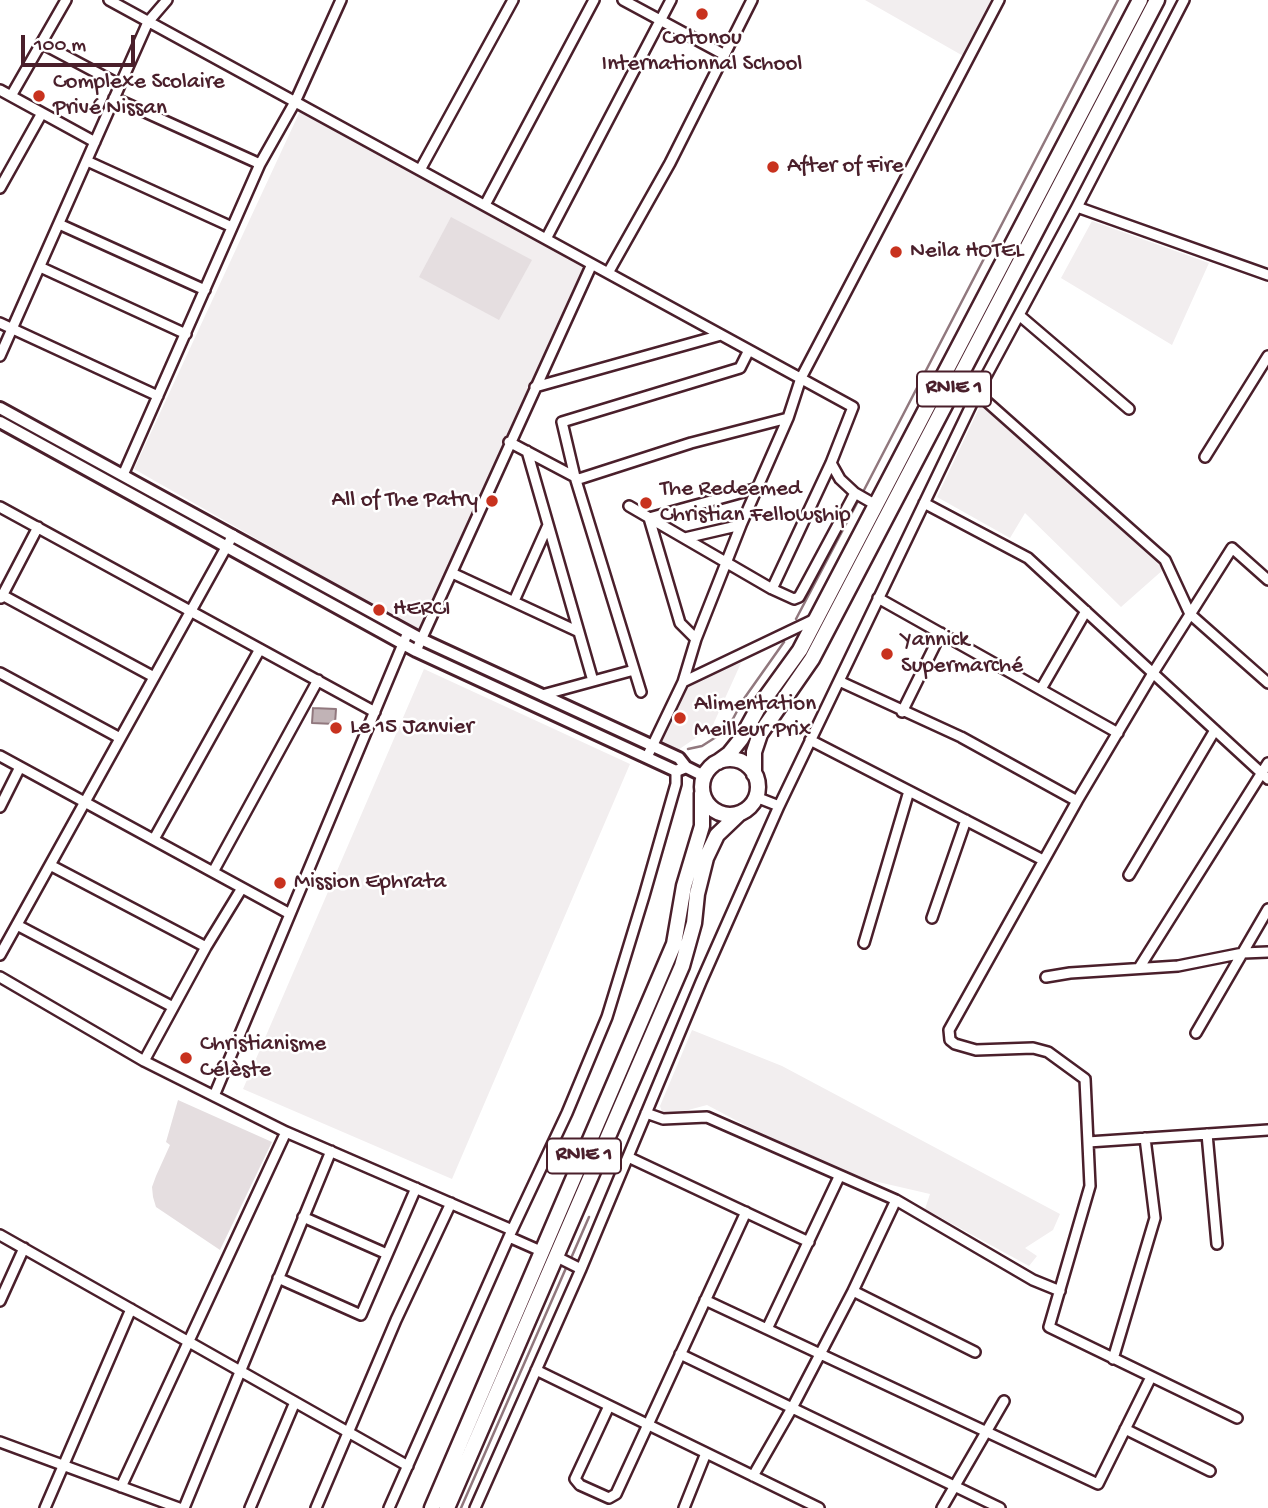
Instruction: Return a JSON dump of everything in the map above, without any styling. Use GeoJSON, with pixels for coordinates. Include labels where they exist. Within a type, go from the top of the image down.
{"type":"FeatureCollection","features":[{"type":"Feature","properties":{"kind":"highway","name":"RNIE 1"},"geometry":{"type":"LineString","coordinates":[[447,1508],[674,944],[684,886],[702,826],[704,776],[710,767],[729,754],[741,739],[758,708],[800,650],[1140,0]]}},
{"type":"Feature","properties":{"kind":"highway","name":"RNIE 1"},"geometry":{"type":"LineString","coordinates":[[432,1508],[682,966],[694,923],[697,894],[706,858],[717,835],[749,807],[756,797],[754,752],[760,734],[812,659],[1157,0]]}},
{"type":"Feature","properties":{"kind":"highway"},"geometry":{"type":"LineString","coordinates":[[718,762],[729,759],[741,762],[754,774]]}},
{"type":"Feature","properties":{"kind":"highway"},"geometry":{"type":"LineString","coordinates":[[702,793],[706,803],[715,811],[726,815],[739,814]]}},
{"type":"Feature","properties":{"kind":"street"},"geometry":{"type":"LineString","coordinates":[[11,96],[66,0]]}},
{"type":"Feature","properties":{"kind":"street"},"geometry":{"type":"LineString","coordinates":[[109,0],[853,407],[831,463],[772,589]]}},
{"type":"Feature","properties":{"kind":"street"},"geometry":{"type":"LineString","coordinates":[[0,356],[148,22],[167,0]]}},
{"type":"Feature","properties":{"kind":"street"},"geometry":{"type":"LineString","coordinates":[[123,475],[260,164],[295,102],[341,0]]}},
{"type":"Feature","properties":{"kind":"street"},"geometry":{"type":"LineString","coordinates":[[420,170],[513,0]]}},
{"type":"Feature","properties":{"kind":"street"},"geometry":{"type":"LineString","coordinates":[[485,205],[594,0]]}},
{"type":"Feature","properties":{"kind":"street"},"geometry":{"type":"LineString","coordinates":[[623,0],[723,54]]}},
{"type":"Feature","properties":{"kind":"street"},"geometry":{"type":"LineString","coordinates":[[546,239],[671,0]]}},
{"type":"Feature","properties":{"kind":"street"},"geometry":{"type":"LineString","coordinates":[[608,273],[670,163],[752,0]]}},
{"type":"Feature","properties":{"kind":"street"},"geometry":{"type":"LineString","coordinates":[[647,757],[683,682],[696,639],[741,525],[788,418],[801,378],[999,0]]}},
{"type":"Feature","properties":{"kind":"street"},"geometry":{"type":"LineString","coordinates":[[475,1508],[810,740],[978,391],[1184,0]]}},
{"type":"Feature","properties":{"kind":"street"},"geometry":{"type":"LineString","coordinates":[[41,43],[120,85]]}},
{"type":"Feature","properties":{"kind":"street"},"geometry":{"type":"LineString","coordinates":[[0,90],[95,142]]}},
{"type":"Feature","properties":{"kind":"street"},"geometry":{"type":"LineString","coordinates":[[114,99],[260,164]]}},
{"type":"Feature","properties":{"kind":"street"},"geometry":{"type":"LineString","coordinates":[[0,188],[4,171],[42,113]]}},
{"type":"Feature","properties":{"kind":"street"},"geometry":{"type":"LineString","coordinates":[[87,161],[232,226]]}},
{"type":"Feature","properties":{"kind":"street"},"geometry":{"type":"LineString","coordinates":[[1077,206],[1268,275]]}},
{"type":"Feature","properties":{"kind":"street"},"geometry":{"type":"LineString","coordinates":[[58,225],[205,290]]}},
{"type":"Feature","properties":{"kind":"street"},"geometry":{"type":"LineString","coordinates":[[416,651],[592,264]]}},
{"type":"Feature","properties":{"kind":"street"},"geometry":{"type":"LineString","coordinates":[[40,267],[186,334]]}},
{"type":"Feature","properties":{"kind":"street"},"geometry":{"type":"LineString","coordinates":[[1019,315],[1129,409]]}},
{"type":"Feature","properties":{"kind":"street"},"geometry":{"type":"LineString","coordinates":[[0,323],[158,396]]}},
{"type":"Feature","properties":{"kind":"street"},"geometry":{"type":"LineString","coordinates":[[535,387],[721,335]]}},
{"type":"Feature","properties":{"kind":"street"},"geometry":{"type":"LineString","coordinates":[[641,692],[562,426],[564,420],[740,368],[749,350]]}},
{"type":"Feature","properties":{"kind":"street"},"geometry":{"type":"LineString","coordinates":[[1205,457],[1268,356]]}},
{"type":"Feature","properties":{"kind":"street"},"geometry":{"type":"LineString","coordinates":[[959,379],[978,391],[1165,560],[1190,614],[1268,683]]}},
{"type":"Feature","properties":{"kind":"street"},"geometry":{"type":"LineString","coordinates":[[0,408],[421,639],[679,758],[681,769],[645,897],[607,1017],[567,1113],[510,1234],[389,1508]]}},
{"type":"Feature","properties":{"kind":"street"},"geometry":{"type":"LineString","coordinates":[[509,442],[579,479],[691,443],[788,418]]}},
{"type":"Feature","properties":{"kind":"street"},"geometry":{"type":"LineString","coordinates":[[0,422],[416,651],[647,757],[704,776]]}},
{"type":"Feature","properties":{"kind":"street"},"geometry":{"type":"LineString","coordinates":[[527,451],[593,681]]}},
{"type":"Feature","properties":{"kind":"street"},"geometry":{"type":"LineString","coordinates":[[831,463],[840,479],[855,493],[876,505]]}},
{"type":"Feature","properties":{"kind":"street"},"geometry":{"type":"LineString","coordinates":[[649,518],[758,488]]}},
{"type":"Feature","properties":{"kind":"street"},"geometry":{"type":"LineString","coordinates":[[629,506],[794,599],[799,597],[855,493]]}},
{"type":"Feature","properties":{"kind":"street"},"geometry":{"type":"LineString","coordinates":[[924,503],[1028,558],[1265,776]]}},
{"type":"Feature","properties":{"kind":"street"},"geometry":{"type":"LineString","coordinates":[[0,507],[375,712]]}},
{"type":"Feature","properties":{"kind":"street"},"geometry":{"type":"LineString","coordinates":[[649,518],[680,623],[696,639]]}},
{"type":"Feature","properties":{"kind":"street"},"geometry":{"type":"LineString","coordinates":[[514,601],[548,525]]}},
{"type":"Feature","properties":{"kind":"street"},"geometry":{"type":"LineString","coordinates":[[684,538],[741,525]]}},
{"type":"Feature","properties":{"kind":"street"},"geometry":{"type":"LineString","coordinates":[[38,527],[1,597],[154,677]]}},
{"type":"Feature","properties":{"kind":"street"},"geometry":{"type":"LineString","coordinates":[[0,955],[233,535]]}},
{"type":"Feature","properties":{"kind":"street"},"geometry":{"type":"LineString","coordinates":[[1237,1419],[1049,1327],[1090,1186],[1085,1079],[1048,1052],[1033,1048],[976,1051],[950,1040],[950,1030],[1077,801],[1232,548],[1268,580]]}},
{"type":"Feature","properties":{"kind":"street"},"geometry":{"type":"LineString","coordinates":[[452,573],[579,632]]}},
{"type":"Feature","properties":{"kind":"street"},"geometry":{"type":"LineString","coordinates":[[878,598],[1118,733]]}},
{"type":"Feature","properties":{"kind":"street"},"geometry":{"type":"LineString","coordinates":[[1041,690],[1086,611]]}},
{"type":"Feature","properties":{"kind":"street"},"geometry":{"type":"LineString","coordinates":[[683,682],[817,618]]}},
{"type":"Feature","properties":{"kind":"street"},"geometry":{"type":"LineString","coordinates":[[214,1096],[408,632]]}},
{"type":"Feature","properties":{"kind":"street"},"geometry":{"type":"LineString","coordinates":[[902,712],[941,634]]}},
{"type":"Feature","properties":{"kind":"street"},"geometry":{"type":"LineString","coordinates":[[154,839],[260,649]]}},
{"type":"Feature","properties":{"kind":"street"},"geometry":{"type":"LineString","coordinates":[[542,695],[634,670]]}},
{"type":"Feature","properties":{"kind":"street"},"geometry":{"type":"LineString","coordinates":[[0,673],[120,738]]}},
{"type":"Feature","properties":{"kind":"street"},"geometry":{"type":"LineString","coordinates":[[213,872],[318,680]]}},
{"type":"Feature","properties":{"kind":"street"},"geometry":{"type":"LineString","coordinates":[[839,681],[961,737],[1077,801]]}},
{"type":"Feature","properties":{"kind":"street"},"geometry":{"type":"LineString","coordinates":[[1129,875],[1215,730]]}},
{"type":"Feature","properties":{"kind":"street"},"geometry":{"type":"LineString","coordinates":[[810,740],[1044,860]]}},
{"type":"Feature","properties":{"kind":"street"},"geometry":{"type":"LineString","coordinates":[[0,757],[290,914]]}},
{"type":"Feature","properties":{"kind":"street"},"geometry":{"type":"LineString","coordinates":[[1139,968],[1265,776],[1268,762]]}},
{"type":"Feature","properties":{"kind":"street"},"geometry":{"type":"LineString","coordinates":[[0,807],[20,768]]}},
{"type":"Feature","properties":{"kind":"street"},"geometry":{"type":"LineString","coordinates":[[864,943],[909,791]]}},
{"type":"Feature","properties":{"kind":"street"},"geometry":{"type":"LineString","coordinates":[[756,797],[779,806]]}},
{"type":"Feature","properties":{"kind":"street"},"geometry":{"type":"LineString","coordinates":[[932,918],[966,820]]}},
{"type":"Feature","properties":{"kind":"street"},"geometry":{"type":"LineString","coordinates":[[50,865],[206,947]]}},
{"type":"Feature","properties":{"kind":"street"},"geometry":{"type":"LineString","coordinates":[[144,1061],[206,947],[242,888]]}},
{"type":"Feature","properties":{"kind":"street"},"geometry":{"type":"LineString","coordinates":[[1196,1034],[1268,909]]}},
{"type":"Feature","properties":{"kind":"street"},"geometry":{"type":"LineString","coordinates":[[17,925],[173,1007]]}},
{"type":"Feature","properties":{"kind":"street"},"geometry":{"type":"LineString","coordinates":[[1046,977],[1070,972],[1178,966],[1243,953],[1268,951]]}},
{"type":"Feature","properties":{"kind":"street"},"geometry":{"type":"LineString","coordinates":[[0,977],[144,1061],[286,1132],[450,1203],[581,1269]]}},
{"type":"Feature","properties":{"kind":"street"},"geometry":{"type":"LineString","coordinates":[[646,1113],[663,1119],[707,1116],[839,1177],[896,1200],[1033,1280],[1060,1291]]}},
{"type":"Feature","properties":{"kind":"street"},"geometry":{"type":"LineString","coordinates":[[1088,1142],[1268,1130]]}},
{"type":"Feature","properties":{"kind":"street"},"geometry":{"type":"LineString","coordinates":[[121,1487],[286,1132]]}},
{"type":"Feature","properties":{"kind":"street"},"geometry":{"type":"LineString","coordinates":[[1207,1135],[1217,1244]]}},
{"type":"Feature","properties":{"kind":"street"},"geometry":{"type":"LineString","coordinates":[[1113,1359],[1155,1218],[1145,1138]]}},
{"type":"Feature","properties":{"kind":"street"},"geometry":{"type":"LineString","coordinates":[[0,1442],[182,1508],[331,1151]]}},
{"type":"Feature","properties":{"kind":"street"},"geometry":{"type":"LineString","coordinates":[[628,1157],[809,1242]]}},
{"type":"Feature","properties":{"kind":"street"},"geometry":{"type":"LineString","coordinates":[[767,1329],[839,1177]]}},
{"type":"Feature","properties":{"kind":"street"},"geometry":{"type":"LineString","coordinates":[[278,1278],[360,1315],[416,1188]]}},
{"type":"Feature","properties":{"kind":"street"},"geometry":{"type":"LineString","coordinates":[[753,1476],[853,1291],[896,1200]]}},
{"type":"Feature","properties":{"kind":"street"},"geometry":{"type":"LineString","coordinates":[[316,1508],[396,1320],[450,1203]]}},
{"type":"Feature","properties":{"kind":"street"},"geometry":{"type":"LineString","coordinates":[[609,1406],[575,1479],[580,1485],[605,1498],[616,1494],[646,1424],[746,1213]]}},
{"type":"Feature","properties":{"kind":"street"},"geometry":{"type":"LineString","coordinates":[[303,1217],[387,1254]]}},
{"type":"Feature","properties":{"kind":"street"},"geometry":{"type":"LineString","coordinates":[[0,1235],[408,1466]]}},
{"type":"Feature","properties":{"kind":"street"},"geometry":{"type":"LineString","coordinates":[[0,1301],[24,1248]]}},
{"type":"Feature","properties":{"kind":"street"},"geometry":{"type":"LineString","coordinates":[[853,1291],[975,1352]]}},
{"type":"Feature","properties":{"kind":"street"},"geometry":{"type":"LineString","coordinates":[[705,1300],[1098,1484],[1151,1377]]}},
{"type":"Feature","properties":{"kind":"street"},"geometry":{"type":"LineString","coordinates":[[45,1508],[131,1309]]}},
{"type":"Feature","properties":{"kind":"street"},"geometry":{"type":"LineString","coordinates":[[680,1354],[1000,1508]]}},
{"type":"Feature","properties":{"kind":"street"},"geometry":{"type":"LineString","coordinates":[[536,1370],[819,1508]]}},
{"type":"Feature","properties":{"kind":"street"},"geometry":{"type":"LineString","coordinates":[[250,1508],[295,1402]]}},
{"type":"Feature","properties":{"kind":"street"},"geometry":{"type":"LineString","coordinates":[[942,1508],[1004,1402]]}},
{"type":"Feature","properties":{"kind":"street"},"geometry":{"type":"LineString","coordinates":[[1125,1429],[1209,1471]]}},
{"type":"Feature","properties":{"kind":"street"},"geometry":{"type":"LineString","coordinates":[[684,1508],[706,1453]]}},
{"type":"Feature","properties":{"kind":"shaded area"},"geometry":{"type":"Polygon","coordinates":[[[865,0],[994,0],[965,57],[865,0]]]}},
{"type":"Feature","properties":{"kind":"shaded area"},"geometry":{"type":"Polygon","coordinates":[[[301,109],[587,267],[422,633],[134,469],[301,109]]]}},
{"type":"Feature","properties":{"kind":"shaded area"},"geometry":{"type":"Polygon","coordinates":[[[451,217],[532,260],[499,320],[419,277],[451,217]]]}},
{"type":"Feature","properties":{"kind":"shaded area"},"geometry":{"type":"Polygon","coordinates":[[[1092,221],[1209,263],[1172,345],[1061,278],[1092,221]]]}},
{"type":"Feature","properties":{"kind":"shaded area"},"geometry":{"type":"Polygon","coordinates":[[[981,404],[1164,569],[1121,607],[1025,513],[1010,538],[937,497],[981,404]]]}},
{"type":"Feature","properties":{"kind":"shaded area"},"geometry":{"type":"Polygon","coordinates":[[[741,663],[712,727],[678,750],[658,742],[686,683],[741,663]]]}},
{"type":"Feature","properties":{"kind":"shaded area"},"geometry":{"type":"Polygon","coordinates":[[[424,669],[630,764],[452,1179],[243,1089],[424,669]]]}},
{"type":"Feature","properties":{"kind":"shaded area"},"geometry":{"type":"Polygon","coordinates":[[[313,708],[336,709],[335,724],[312,723],[313,708]]]}},
{"type":"Feature","properties":{"kind":"shaded area"},"geometry":{"type":"Polygon","coordinates":[[[692,1030],[782,1066],[1060,1214],[1053,1230],[1025,1248],[1037,1256],[1029,1266],[925,1209],[930,1194],[861,1178],[760,1133],[707,1105],[677,1113],[662,1112],[660,1106],[692,1030]]]}},
{"type":"Feature","properties":{"kind":"shaded area"},"geometry":{"type":"Polygon","coordinates":[[[178,1100],[272,1142],[220,1250],[156,1207],[153,1197],[152,1187],[170,1145],[166,1142],[178,1100]]]}},
{"type":"Feature","properties":{"kind":"waterway"},"geometry":{"type":"LineString","coordinates":[[863,492],[1118,0]]}},
{"type":"Feature","properties":{"kind":"waterway"},"geometry":{"type":"LineString","coordinates":[[796,619],[857,503]]}},
{"type":"Feature","properties":{"kind":"waterway"},"geometry":{"type":"LineString","coordinates":[[688,749],[702,746],[727,730],[743,700],[784,642]]}},
{"type":"Feature","properties":{"kind":"waterway"},"geometry":{"type":"LineString","coordinates":[[572,1256],[589,1217]]}},
{"type":"Feature","properties":{"kind":"waterway"},"geometry":{"type":"LineString","coordinates":[[461,1508],[566,1268]]}},
{"type":"Feature","properties":{"kind":"place","name":"Cotonou Internationnal School"},"geometry":{"type":"Point","coordinates":[702,14]}},
{"type":"Feature","properties":{"kind":"place","name":"Complexe Scolaire Privé Nissan"},"geometry":{"type":"Point","coordinates":[39,96]}},
{"type":"Feature","properties":{"kind":"place","name":"After of Fire"},"geometry":{"type":"Point","coordinates":[773,167]}},
{"type":"Feature","properties":{"kind":"place","name":"Neila HOTEL"},"geometry":{"type":"Point","coordinates":[896,252]}},
{"type":"Feature","properties":{"kind":"place","name":"All of The Patry"},"geometry":{"type":"Point","coordinates":[492,501]}},
{"type":"Feature","properties":{"kind":"place","name":"The Redeemed Christian Fellowship"},"geometry":{"type":"Point","coordinates":[646,503]}},
{"type":"Feature","properties":{"kind":"place","name":"HERCI"},"geometry":{"type":"Point","coordinates":[379,610]}},
{"type":"Feature","properties":{"kind":"place","name":"Yannick Supermarché"},"geometry":{"type":"Point","coordinates":[887,654]}},
{"type":"Feature","properties":{"kind":"place","name":"Alimentation Meilleur Prix"},"geometry":{"type":"Point","coordinates":[680,718]}},
{"type":"Feature","properties":{"kind":"place","name":"Le 15 Janvier"},"geometry":{"type":"Point","coordinates":[336,728]}},
{"type":"Feature","properties":{"kind":"place","name":"Mission Ephrata"},"geometry":{"type":"Point","coordinates":[280,883]}},
{"type":"Feature","properties":{"kind":"place","name":"Christianisme Célèste"},"geometry":{"type":"Point","coordinates":[186,1058]}}]}
